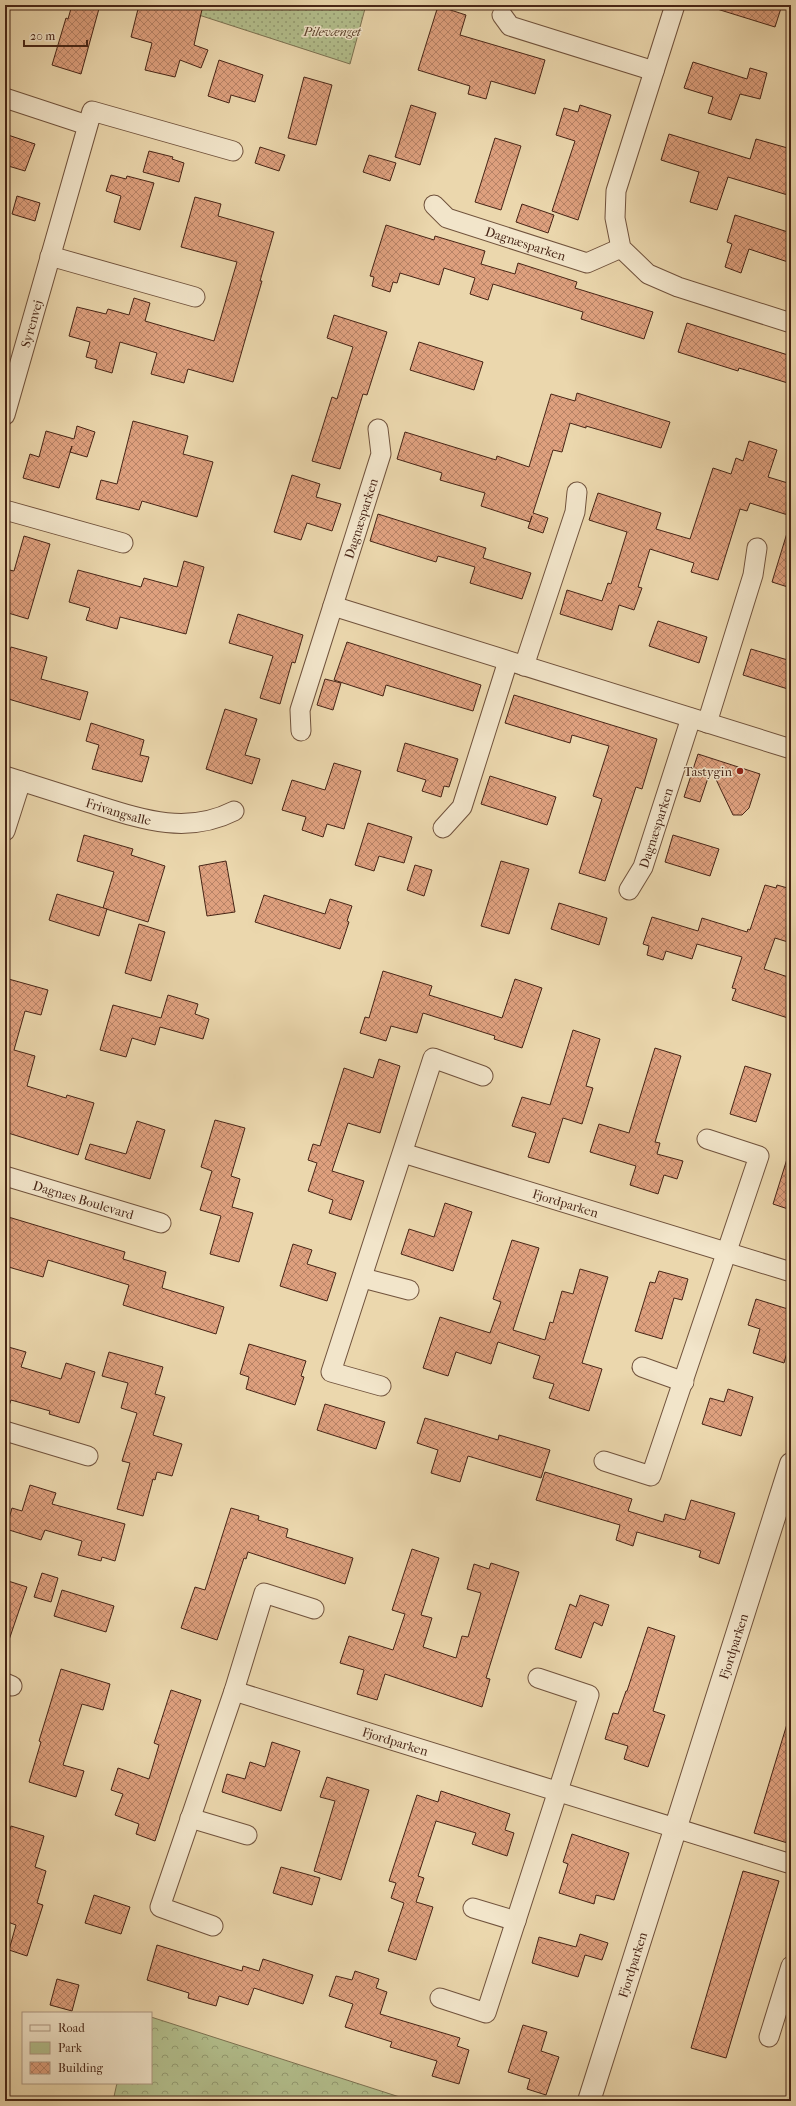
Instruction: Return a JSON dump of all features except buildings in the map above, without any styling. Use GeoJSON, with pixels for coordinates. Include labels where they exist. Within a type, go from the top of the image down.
{"type":"FeatureCollection","features":[{"type":"Feature","properties":{"kind":"street"},"geometry":{"type":"LineString","coordinates":[[675,5],[616,191],[615,218],[621,248],[648,274],[678,287],[791,323]]}},
{"type":"Feature","properties":{"kind":"street"},"geometry":{"type":"LineString","coordinates":[[502,15],[510,26],[654,71]]}},
{"type":"Feature","properties":{"kind":"street"},"geometry":{"type":"LineString","coordinates":[[5,98],[87,125]]}},
{"type":"Feature","properties":{"kind":"street","name":"Syrenvej"},"geometry":{"type":"LineString","coordinates":[[5,415],[92,111],[233,151]]}},
{"type":"Feature","properties":{"kind":"street","name":"Dagnæsparken"},"geometry":{"type":"LineString","coordinates":[[434,205],[447,218],[587,263],[621,248]]}},
{"type":"Feature","properties":{"kind":"street"},"geometry":{"type":"LineString","coordinates":[[50,256],[195,297]]}},
{"type":"Feature","properties":{"kind":"street","name":"Dagnæsparken"},"geometry":{"type":"LineString","coordinates":[[301,731],[300,710],[381,454],[378,429]]}},
{"type":"Feature","properties":{"kind":"street"},"geometry":{"type":"LineString","coordinates":[[443,828],[462,806],[575,512],[577,492]]}},
{"type":"Feature","properties":{"kind":"street"},"geometry":{"type":"LineString","coordinates":[[5,510],[123,543]]}},
{"type":"Feature","properties":{"kind":"street","name":"Dagnæsparken"},"geometry":{"type":"LineString","coordinates":[[629,890],[644,867],[753,575],[757,548]]}},
{"type":"Feature","properties":{"kind":"street"},"geometry":{"type":"LineString","coordinates":[[333,606],[791,749]]}},
{"type":"Feature","properties":{"kind":"street"},"geometry":{"type":"LineString","coordinates":[[5,832],[13,779]]}},
{"type":"Feature","properties":{"kind":"street","name":"Frivangsalle"},"geometry":{"type":"LineString","coordinates":[[13,779],[150,822],[186,824],[219,819],[234,811]]}},
{"type":"Feature","properties":{"kind":"street"},"geometry":{"type":"LineString","coordinates":[[381,1386],[331,1372],[363,1278],[433,1058],[483,1076]]}},
{"type":"Feature","properties":{"kind":"street"},"geometry":{"type":"LineString","coordinates":[[604,1460],[651,1476],[728,1253],[759,1156],[707,1139]]}},
{"type":"Feature","properties":{"kind":"street","name":"Fjordparken"},"geometry":{"type":"LineString","coordinates":[[403,1153],[791,1272]]}},
{"type":"Feature","properties":{"kind":"street","name":"Dagnæs Boulevard"},"geometry":{"type":"LineString","coordinates":[[5,1176],[161,1222]]}},
{"type":"Feature","properties":{"kind":"street"},"geometry":{"type":"LineString","coordinates":[[363,1278],[409,1290]]}},
{"type":"Feature","properties":{"kind":"street"},"geometry":{"type":"LineString","coordinates":[[642,1367],[684,1382]]}},
{"type":"Feature","properties":{"kind":"street"},"geometry":{"type":"LineString","coordinates":[[5,1431],[88,1456]]}},
{"type":"Feature","properties":{"kind":"street","name":"Fjordparken"},"geometry":{"type":"LineString","coordinates":[[589,2101],[791,1464]]}},
{"type":"Feature","properties":{"kind":"street"},"geometry":{"type":"LineString","coordinates":[[213,1926],[160,1908],[234,1691],[264,1593],[314,1609]]}},
{"type":"Feature","properties":{"kind":"street"},"geometry":{"type":"LineString","coordinates":[[440,1998],[486,2014],[589,1695],[538,1678]]}},
{"type":"Feature","properties":{"kind":"street","name":"Fjordparken"},"geometry":{"type":"LineString","coordinates":[[234,1691],[791,1864]]}},
{"type":"Feature","properties":{"kind":"street"},"geometry":{"type":"LineString","coordinates":[[190,1818],[248,1836]]}},
{"type":"Feature","properties":{"kind":"street"},"geometry":{"type":"LineString","coordinates":[[473,1908],[516,1921]]}},
{"type":"Feature","properties":{"kind":"street"},"geometry":{"type":"LineString","coordinates":[[769,2037],[791,1966]]}},
{"type":"Feature","properties":{"kind":"green space","name":"Pilevænget"},"geometry":{"type":"Polygon","coordinates":[[[168,5],[366,5],[350,64],[168,5]]]}},
{"type":"Feature","properties":{"kind":"green space"},"geometry":{"type":"Polygon","coordinates":[[[152,2017],[412,2101],[113,2101],[117,2084],[152,2084],[152,2017]]]}},
{"type":"Feature","properties":{"kind":"place","name":"Tastygin"},"geometry":{"type":"Point","coordinates":[740,771]}}]}
